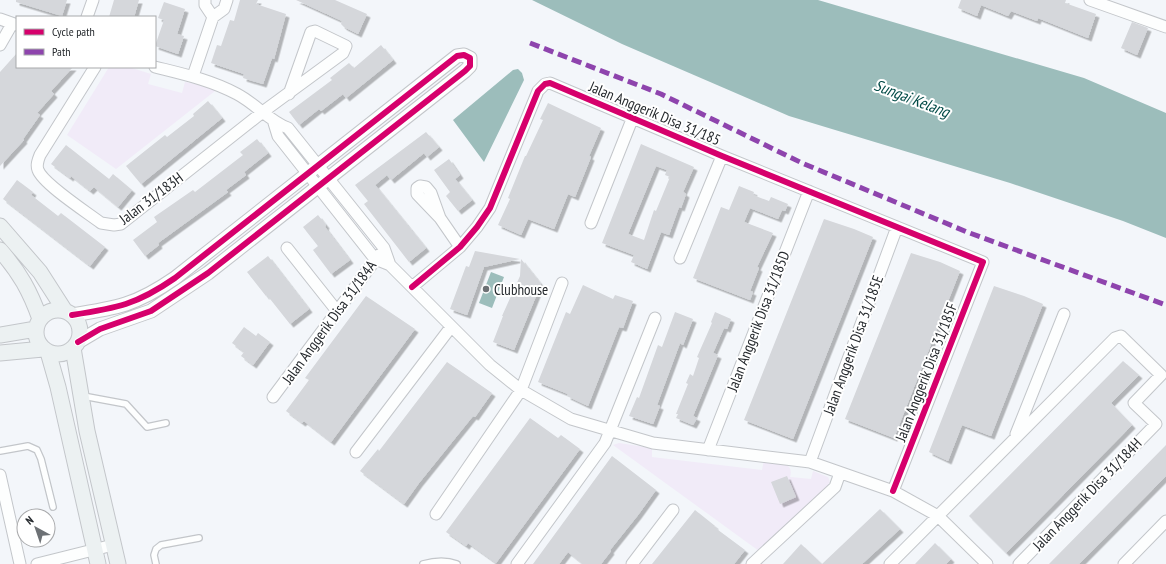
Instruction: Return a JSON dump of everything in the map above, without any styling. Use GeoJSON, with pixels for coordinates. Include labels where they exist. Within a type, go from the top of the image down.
{"type":"FeatureCollection","features":[{"type":"Feature","properties":{"kind":"main road"},"geometry":{"type":"LineString","coordinates":[[0,226],[40,272],[80,328],[76,345],[80,396],[118,564]]}},
{"type":"Feature","properties":{"kind":"main road"},"geometry":{"type":"LineString","coordinates":[[0,250],[26,283],[38,324],[37,340],[46,351],[58,387],[97,557]]}},
{"type":"Feature","properties":{"kind":"main road"},"geometry":{"type":"LineString","coordinates":[[0,335],[38,324],[51,311],[69,313]]}},
{"type":"Feature","properties":{"kind":"main road"},"geometry":{"type":"LineString","coordinates":[[0,353],[46,351],[64,354],[76,345]]}},
{"type":"Feature","properties":{"kind":"street"},"geometry":{"type":"LineString","coordinates":[[87,16],[93,0]]}},
{"type":"Feature","properties":{"kind":"street"},"geometry":{"type":"LineString","coordinates":[[205,0],[205,5],[213,17]]}},
{"type":"Feature","properties":{"kind":"street"},"geometry":{"type":"LineString","coordinates":[[193,76],[213,17],[224,9],[227,0]]}},
{"type":"Feature","properties":{"kind":"street"},"geometry":{"type":"LineString","coordinates":[[1090,0],[1166,27]]}},
{"type":"Feature","properties":{"kind":"street"},"geometry":{"type":"LineString","coordinates":[[0,19],[15,25],[0,45]]}},
{"type":"Feature","properties":{"kind":"street"},"geometry":{"type":"LineString","coordinates":[[264,111],[288,94],[343,53],[346,46],[315,31],[311,32],[288,94]]}},
{"type":"Feature","properties":{"kind":"street"},"geometry":{"type":"LineString","coordinates":[[69,313],[116,308],[131,304],[156,292],[457,56],[464,55],[470,58],[470,66],[465,71],[208,273],[151,311],[100,329],[76,345]]}},
{"type":"Feature","properties":{"kind":"street"},"geometry":{"type":"LineString","coordinates":[[156,67],[193,76],[237,94],[264,111],[274,123],[278,136],[375,259],[390,265],[490,365],[521,390],[571,419],[653,443],[810,462],[893,491],[938,516],[987,564]]}},
{"type":"Feature","properties":{"kind":"street","name":"Jalan 31/183H"},"geometry":{"type":"LineString","coordinates":[[94,68],[40,155],[37,164],[38,170],[47,182],[101,223],[107,225],[121,224],[264,111]]}},
{"type":"Feature","properties":{"kind":"street","name":"Jalan Anggerik Disa 31/185"},"geometry":{"type":"LineString","coordinates":[[412,287],[460,247],[477,227],[490,208],[541,87],[545,84],[555,84],[722,156],[983,262]]}},
{"type":"Feature","properties":{"kind":"street"},"geometry":{"type":"LineString","coordinates":[[590,223],[633,118]]}},
{"type":"Feature","properties":{"kind":"street"},"geometry":{"type":"LineString","coordinates":[[274,123],[288,128],[384,248],[390,265]]}},
{"type":"Feature","properties":{"kind":"street"},"geometry":{"type":"LineString","coordinates":[[287,148],[297,140]]}},
{"type":"Feature","properties":{"kind":"street"},"geometry":{"type":"LineString","coordinates":[[680,258],[722,156]]}},
{"type":"Feature","properties":{"kind":"street","name":"Jalan Anggerik Disa 31/185D"},"geometry":{"type":"LineString","coordinates":[[708,450],[809,191]]}},
{"type":"Feature","properties":{"kind":"street"},"geometry":{"type":"LineString","coordinates":[[440,218],[460,247]]}},
{"type":"Feature","properties":{"kind":"street","name":"Jalan Anggerik Disa 31/185E"},"geometry":{"type":"LineString","coordinates":[[810,462],[897,227]]}},
{"type":"Feature","properties":{"kind":"street"},"geometry":{"type":"LineString","coordinates":[[287,248],[337,311]]}},
{"type":"Feature","properties":{"kind":"street","name":"Jalan Anggerik Disa 31/184A"},"geometry":{"type":"LineString","coordinates":[[273,396],[384,248]]}},
{"type":"Feature","properties":{"kind":"street","name":"Jalan Anggerik Disa 31/185F"},"geometry":{"type":"LineString","coordinates":[[893,491],[983,262]]}},
{"type":"Feature","properties":{"kind":"street"},"geometry":{"type":"LineString","coordinates":[[436,514],[521,390],[562,283]]}},
{"type":"Feature","properties":{"kind":"street"},"geometry":{"type":"LineString","coordinates":[[890,564],[1014,440],[1064,314]]}},
{"type":"Feature","properties":{"kind":"street"},"geometry":{"type":"LineString","coordinates":[[517,564],[606,443],[609,431],[655,318]]}},
{"type":"Feature","properties":{"kind":"street"},"geometry":{"type":"LineString","coordinates":[[356,452],[451,327]]}},
{"type":"Feature","properties":{"kind":"street","name":"Jalan Anggerik Disa 31/184H"},"geometry":{"type":"LineString","coordinates":[[1014,440],[1118,336],[1123,337],[1162,375],[1134,403],[1156,424],[1019,564]]}},
{"type":"Feature","properties":{"kind":"street"},"geometry":{"type":"LineString","coordinates":[[752,564],[835,487],[840,473]]}},
{"type":"Feature","properties":{"kind":"street"},"geometry":{"type":"LineString","coordinates":[[0,475],[20,564]]}},
{"type":"Feature","properties":{"kind":"street"},"geometry":{"type":"LineString","coordinates":[[632,564],[673,510]]}},
{"type":"Feature","properties":{"kind":"street"},"geometry":{"type":"LineString","coordinates":[[1124,564],[1166,521]]}},
{"type":"Feature","properties":{"kind":"street"},"geometry":{"type":"LineString","coordinates":[[36,564],[97,557],[113,546]]}},
{"type":"Feature","properties":{"kind":"lane"},"geometry":{"type":"LineString","coordinates":[[80,396],[126,404],[147,428],[166,423]]}},
{"type":"Feature","properties":{"kind":"lane"},"geometry":{"type":"LineString","coordinates":[[0,451],[28,446],[37,450],[53,507]]}},
{"type":"Feature","properties":{"kind":"lane"},"geometry":{"type":"LineString","coordinates":[[156,564],[154,556],[156,549],[161,545],[199,538]]}},
{"type":"Feature","properties":{"kind":"lane"},"geometry":{"type":"LineString","coordinates":[[423,564],[434,561],[451,562],[457,564]]}},
{"type":"Feature","properties":{"kind":"shaded area"},"geometry":{"type":"Polygon","coordinates":[[[108,68],[132,68],[151,74],[148,84],[182,93],[185,82],[203,85],[215,91],[116,169],[67,135],[108,68]]]}},
{"type":"Feature","properties":{"kind":"shaded area"},"geometry":{"type":"Polygon","coordinates":[[[619,443],[652,448],[652,457],[762,470],[764,460],[779,462],[790,468],[790,477],[811,479],[813,471],[828,477],[830,482],[826,488],[759,551],[613,445],[619,443]]]}},
{"type":"Feature","properties":{"kind":"water","name":"Sungai Kelang"},"geometry":{"type":"Polygon","coordinates":[[[532,0],[818,0],[1084,78],[1166,113],[1166,238],[1123,221],[1010,183],[789,116],[622,44],[532,0]]]}},
{"type":"Feature","properties":{"kind":"water"},"geometry":{"type":"Polygon","coordinates":[[[518,69],[522,73],[524,80],[484,162],[453,120],[513,70],[518,69]]]}},
{"type":"Feature","properties":{"kind":"water"},"geometry":{"type":"Polygon","coordinates":[[[491,272],[504,277],[492,308],[479,303],[491,272]]]}},
{"type":"Feature","properties":{"kind":"building"},"geometry":{"type":"Polygon","coordinates":[[[16,0],[67,0],[62,16],[16,2],[16,0]]]}},
{"type":"Feature","properties":{"kind":"building"},"geometry":{"type":"Polygon","coordinates":[[[114,0],[139,0],[134,16],[109,16],[114,0]]]}},
{"type":"Feature","properties":{"kind":"building"},"geometry":{"type":"Polygon","coordinates":[[[240,0],[258,0],[256,4],[286,14],[274,59],[272,58],[263,84],[243,78],[244,74],[211,63],[217,45],[221,46],[230,20],[234,21],[240,0]]]}},
{"type":"Feature","properties":{"kind":"building"},"geometry":{"type":"Polygon","coordinates":[[[296,0],[335,0],[367,14],[358,34],[344,27],[341,24],[342,21],[296,0]]]}},
{"type":"Feature","properties":{"kind":"building"},"geometry":{"type":"Polygon","coordinates":[[[961,0],[1066,0],[1065,3],[1096,14],[1088,38],[1038,18],[1037,21],[1011,11],[1008,16],[981,5],[977,16],[958,8],[961,0]]]}},
{"type":"Feature","properties":{"kind":"building"},"geometry":{"type":"Polygon","coordinates":[[[164,2],[185,9],[177,34],[184,36],[178,54],[156,46],[164,20],[158,18],[164,2]]]}},
{"type":"Feature","properties":{"kind":"building"},"geometry":{"type":"Polygon","coordinates":[[[1132,22],[1148,28],[1137,55],[1121,48],[1132,22]]]}},
{"type":"Feature","properties":{"kind":"building"},"geometry":{"type":"Polygon","coordinates":[[[381,45],[393,60],[346,98],[343,94],[321,111],[319,109],[299,125],[289,112],[332,80],[330,78],[349,63],[354,68],[381,45]]]}},
{"type":"Feature","properties":{"kind":"building"},"geometry":{"type":"Polygon","coordinates":[[[16,54],[16,68],[72,68],[51,91],[54,94],[37,113],[40,115],[23,139],[24,140],[0,166],[0,72],[16,54]]]}},
{"type":"Feature","properties":{"kind":"building"},"geometry":{"type":"Polygon","coordinates":[[[208,101],[222,118],[141,184],[126,166],[165,135],[167,137],[194,116],[193,114],[208,101]]]}},
{"type":"Feature","properties":{"kind":"building"},"geometry":{"type":"Polygon","coordinates":[[[548,103],[601,128],[589,156],[591,157],[575,197],[568,194],[554,229],[528,219],[521,235],[498,225],[510,199],[508,198],[525,156],[543,120],[540,119],[548,103]]]}},
{"type":"Feature","properties":{"kind":"building"},"geometry":{"type":"Polygon","coordinates":[[[426,132],[439,147],[427,157],[424,153],[391,180],[387,175],[375,185],[426,248],[409,262],[364,204],[368,201],[355,185],[426,132]]]}},
{"type":"Feature","properties":{"kind":"building"},"geometry":{"type":"Polygon","coordinates":[[[257,139],[268,153],[244,172],[246,175],[226,190],[228,192],[158,243],[159,245],[145,256],[133,240],[157,222],[154,217],[193,190],[195,192],[243,155],[240,152],[257,139]]]}},
{"type":"Feature","properties":{"kind":"building"},"geometry":{"type":"Polygon","coordinates":[[[641,144],[694,167],[683,192],[686,194],[681,208],[679,207],[669,235],[661,232],[647,269],[631,262],[634,255],[602,243],[641,144]],[[656,166],[628,234],[644,240],[654,210],[656,211],[670,177],[665,175],[667,170],[656,166]]]}},
{"type":"Feature","properties":{"kind":"building"},"geometry":{"type":"Polygon","coordinates":[[[66,145],[109,179],[113,174],[132,190],[118,207],[94,187],[90,191],[71,176],[70,178],[51,164],[66,145]]]}},
{"type":"Feature","properties":{"kind":"building"},"geometry":{"type":"Polygon","coordinates":[[[449,159],[460,175],[455,179],[472,200],[458,211],[446,196],[450,192],[434,170],[449,159]]]}},
{"type":"Feature","properties":{"kind":"building"},"geometry":{"type":"Polygon","coordinates":[[[17,180],[33,192],[31,195],[58,216],[61,213],[105,247],[90,266],[3,199],[17,180]]]}},
{"type":"Feature","properties":{"kind":"building"},"geometry":{"type":"Polygon","coordinates":[[[739,186],[754,192],[753,195],[769,201],[771,197],[788,204],[785,211],[782,210],[778,219],[750,208],[744,222],[773,233],[757,267],[759,268],[750,291],[753,292],[750,300],[693,278],[721,207],[729,210],[739,186]]]}},
{"type":"Feature","properties":{"kind":"building"},"geometry":{"type":"Polygon","coordinates":[[[318,215],[326,225],[325,227],[350,260],[331,274],[313,250],[318,246],[303,227],[318,215]]]}},
{"type":"Feature","properties":{"kind":"building"},"geometry":{"type":"Polygon","coordinates":[[[824,219],[873,237],[793,439],[744,420],[824,219]]]}},
{"type":"Feature","properties":{"kind":"building"},"geometry":{"type":"Polygon","coordinates":[[[475,251],[520,259],[484,267],[467,315],[450,309],[466,266],[469,267],[475,251]]]}},
{"type":"Feature","properties":{"kind":"building"},"geometry":{"type":"Polygon","coordinates":[[[911,253],[940,262],[960,271],[894,438],[845,419],[911,253]]]}},
{"type":"Feature","properties":{"kind":"building"},"geometry":{"type":"Polygon","coordinates":[[[268,256],[309,309],[290,324],[247,272],[268,256]]]}},
{"type":"Feature","properties":{"kind":"building"},"geometry":{"type":"Polygon","coordinates":[[[521,259],[541,284],[514,350],[493,342],[502,316],[520,276],[521,259]]]}},
{"type":"Feature","properties":{"kind":"building"},"geometry":{"type":"Polygon","coordinates":[[[583,285],[613,299],[615,295],[633,301],[623,328],[619,327],[588,406],[567,396],[568,394],[538,382],[566,312],[570,314],[583,285]]]}},
{"type":"Feature","properties":{"kind":"building"},"geometry":{"type":"Polygon","coordinates":[[[994,286],[1043,304],[991,436],[962,425],[948,461],[929,452],[994,286]]]}},
{"type":"Feature","properties":{"kind":"building"},"geometry":{"type":"Polygon","coordinates":[[[366,296],[415,329],[331,442],[304,421],[302,423],[286,411],[309,380],[305,378],[366,296]]]}},
{"type":"Feature","properties":{"kind":"building"},"geometry":{"type":"Polygon","coordinates":[[[675,312],[693,319],[683,345],[680,343],[657,405],[660,406],[653,424],[629,416],[637,397],[639,398],[658,345],[662,347],[675,312]]]}},
{"type":"Feature","properties":{"kind":"building"},"geometry":{"type":"Polygon","coordinates":[[[715,312],[731,319],[727,329],[724,328],[713,353],[718,355],[693,416],[697,418],[693,425],[676,418],[678,414],[676,414],[688,384],[686,383],[690,374],[693,376],[699,358],[697,357],[712,323],[711,322],[715,312]]]}},
{"type":"Feature","properties":{"kind":"building"},"geometry":{"type":"Polygon","coordinates":[[[244,327],[256,336],[258,333],[270,342],[253,365],[241,356],[244,352],[232,343],[244,327]]]}},
{"type":"Feature","properties":{"kind":"building"},"geometry":{"type":"Polygon","coordinates":[[[1123,361],[1139,375],[1111,403],[1132,425],[1006,553],[969,516],[1123,361]]]}},
{"type":"Feature","properties":{"kind":"building"},"geometry":{"type":"Polygon","coordinates":[[[447,362],[492,393],[475,417],[473,416],[404,504],[360,471],[378,449],[379,451],[447,362]]]}},
{"type":"Feature","properties":{"kind":"building"},"geometry":{"type":"Polygon","coordinates":[[[530,418],[558,438],[561,435],[580,449],[496,563],[468,543],[466,546],[446,532],[530,418]]]}},
{"type":"Feature","properties":{"kind":"building"},"geometry":{"type":"Polygon","coordinates":[[[1166,445],[1166,476],[1079,564],[1049,564],[1166,445]]]}},
{"type":"Feature","properties":{"kind":"building"},"geometry":{"type":"Polygon","coordinates":[[[612,456],[656,490],[638,515],[610,550],[611,551],[601,564],[583,564],[568,552],[559,564],[533,564],[612,456]]]}},
{"type":"Feature","properties":{"kind":"building"},"geometry":{"type":"Polygon","coordinates":[[[787,476],[796,497],[780,504],[771,482],[787,476]]]}},
{"type":"Feature","properties":{"kind":"building"},"geometry":{"type":"Polygon","coordinates":[[[880,509],[900,529],[862,564],[822,564],[880,509]]]}},
{"type":"Feature","properties":{"kind":"building"},"geometry":{"type":"Polygon","coordinates":[[[695,510],[715,526],[714,527],[745,550],[734,564],[652,564],[695,510]]]}},
{"type":"Feature","properties":{"kind":"building"},"geometry":{"type":"Polygon","coordinates":[[[935,543],[951,559],[946,564],[915,564],[935,543]]]}},
{"type":"Feature","properties":{"kind":"building"},"geometry":{"type":"Polygon","coordinates":[[[801,544],[822,564],[783,564],[801,544]]]}},
{"type":"Feature","properties":{"kind":"marked path"},"geometry":{"type":"LineString","coordinates":[[530,43],[661,94],[802,163],[967,232],[1166,305]]}},
{"type":"Feature","properties":{"kind":"cycle path"},"geometry":{"type":"LineString","coordinates":[[72,315],[126,304],[149,294],[175,278],[457,56],[464,55],[470,58],[470,66],[465,71],[208,273],[151,311],[100,329],[78,342]]}},
{"type":"Feature","properties":{"kind":"cycle path"},"geometry":{"type":"LineString","coordinates":[[412,287],[460,247],[477,227],[490,208],[538,91],[545,84],[550,83],[722,156],[983,262],[893,491]]}},
{"type":"Feature","properties":{"kind":"place","name":"Clubhouse"},"geometry":{"type":"Point","coordinates":[486,289]}}]}
